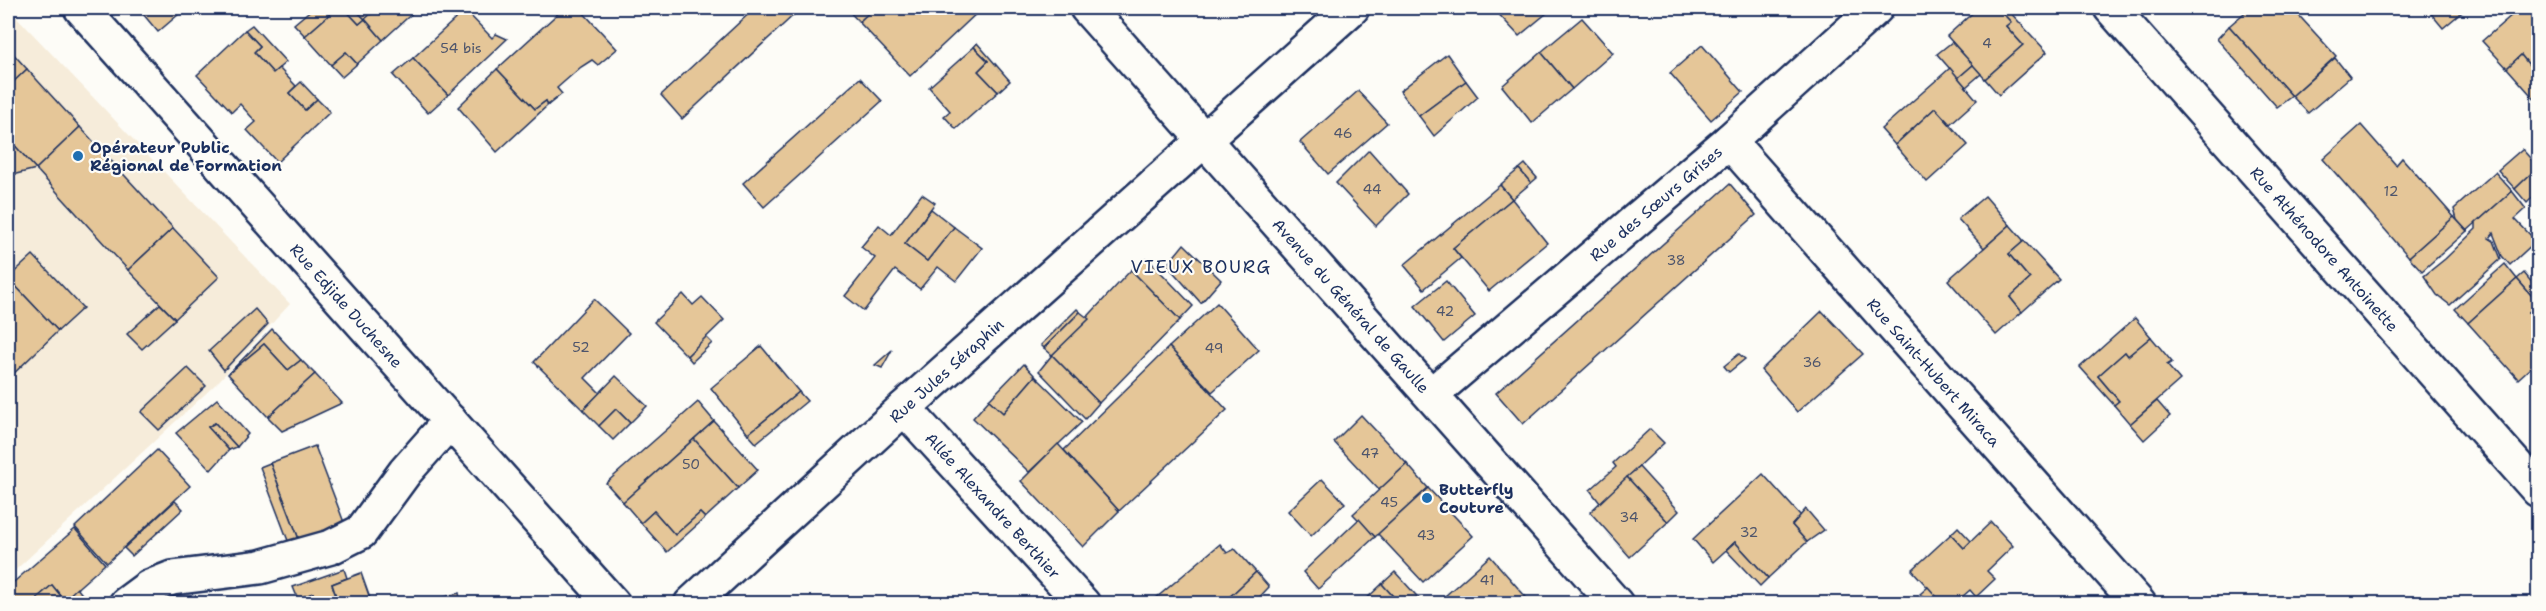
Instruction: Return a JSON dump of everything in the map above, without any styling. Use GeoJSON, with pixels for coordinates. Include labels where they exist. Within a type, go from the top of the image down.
{"type":"FeatureCollection","features":[{"type":"Feature","properties":{"kind":"street","name":"Rue Edjide Duchesne"},"geometry":{"type":"LineString","coordinates":[[81,8],[613,603]]}},
{"type":"Feature","properties":{"kind":"street","name":"Avenue du Général de Gaulle"},"geometry":{"type":"LineString","coordinates":[[1087,8],[1617,603]]}},
{"type":"Feature","properties":{"kind":"street","name":"Rue des Sœurs Grises"},"geometry":{"type":"LineString","coordinates":[[1432,394],[1729,141],[1876,8]]}},
{"type":"Feature","properties":{"kind":"street","name":"Rue Athénodore Antoinette"},"geometry":{"type":"LineString","coordinates":[[2111,8],[2538,490]]}},
{"type":"Feature","properties":{"kind":"street","name":"Rue Jules Séraphin"},"geometry":{"type":"LineString","coordinates":[[691,603],[904,408],[1206,140],[1348,9]]}},
{"type":"Feature","properties":{"kind":"street","name":"Rue Saint-Hubert Miraca"},"geometry":{"type":"LineString","coordinates":[[1729,141],[2139,603]]}},
{"type":"Feature","properties":{"kind":"street","name":"Allée Alexandre Berthier"},"geometry":{"type":"LineString","coordinates":[[904,408],[1083,603]]}},
{"type":"Feature","properties":{"kind":"street"},"geometry":{"type":"LineString","coordinates":[[126,603],[149,587],[172,579],[260,567],[331,547],[362,532],[405,472],[450,421]]}},
{"type":"Feature","properties":{"kind":"shaded area","name":"Opérateur Public Régional de Formation"},"geometry":{"type":"Polygon","coordinates":[[[8,8],[290,304],[217,383],[8,577],[8,8]]]}},
{"type":"Feature","properties":{"kind":"building"},"geometry":{"type":"Polygon","coordinates":[[[138,8],[186,8],[158,32],[138,8]]]}},
{"type":"Feature","properties":{"kind":"building"},"geometry":{"type":"Polygon","coordinates":[[[313,8],[337,8],[305,36],[294,24],[313,8]]]}},
{"type":"Feature","properties":{"kind":"building"},"geometry":{"type":"Polygon","coordinates":[[[337,8],[344,8],[359,24],[365,19],[383,40],[357,64],[346,52],[331,65],[305,36],[337,8]]]}},
{"type":"Feature","properties":{"kind":"building"},"geometry":{"type":"Polygon","coordinates":[[[344,8],[354,8],[365,19],[359,24],[344,8]]]}},
{"type":"Feature","properties":{"kind":"building"},"geometry":{"type":"Polygon","coordinates":[[[354,8],[368,8],[373,12],[365,19],[354,8]]]}},
{"type":"Feature","properties":{"kind":"building"},"geometry":{"type":"Polygon","coordinates":[[[368,8],[418,8],[383,40],[365,19],[373,12],[368,8]]]}},
{"type":"Feature","properties":{"kind":"building"},"geometry":{"type":"Polygon","coordinates":[[[564,8],[579,8],[617,49],[598,65],[592,60],[581,67],[557,88],[562,94],[548,105],[546,101],[535,109],[497,69],[564,8]]]}},
{"type":"Feature","properties":{"kind":"building"},"geometry":{"type":"Polygon","coordinates":[[[755,8],[795,8],[798,11],[682,119],[661,95],[755,8]]]}},
{"type":"Feature","properties":{"kind":"building"},"geometry":{"type":"Polygon","coordinates":[[[846,8],[874,8],[859,22],[846,8]]]}},
{"type":"Feature","properties":{"kind":"building"},"geometry":{"type":"Polygon","coordinates":[[[874,8],[976,8],[979,11],[910,76],[859,22],[874,8]]]}},
{"type":"Feature","properties":{"kind":"building"},"geometry":{"type":"Polygon","coordinates":[[[1493,8],[1553,8],[1519,36],[1493,8]]]}},
{"type":"Feature","properties":{"kind":"building"},"geometry":{"type":"Polygon","coordinates":[[[1978,8],[1998,8],[2011,22],[2006,26],[2023,45],[1985,79],[1947,36],[1978,8]]]}},
{"type":"Feature","properties":{"kind":"building"},"geometry":{"type":"Polygon","coordinates":[[[1998,8],[2006,8],[2047,52],[1999,95],[1985,79],[2023,45],[2006,26],[2011,22],[1998,8]]]}},
{"type":"Feature","properties":{"kind":"building"},"geometry":{"type":"Polygon","coordinates":[[[2250,8],[2292,8],[2336,56],[2292,96],[2229,26],[2250,8]]]}},
{"type":"Feature","properties":{"kind":"building"},"geometry":{"type":"Polygon","coordinates":[[[2430,8],[2467,8],[2443,28],[2428,10],[2430,8]]]}},
{"type":"Feature","properties":{"kind":"building"},"geometry":{"type":"Polygon","coordinates":[[[2520,8],[2535,8],[2538,11],[2538,76],[2521,55],[2507,68],[2482,41],[2520,8]]]}},
{"type":"Feature","properties":{"kind":"building"},"geometry":{"type":"Polygon","coordinates":[[[465,10],[492,38],[496,34],[507,39],[448,95],[413,58],[465,10]]]}},
{"type":"Feature","properties":{"kind":"building"},"geometry":{"type":"Polygon","coordinates":[[[1582,18],[1613,53],[1572,89],[1541,52],[1582,18]]]}},
{"type":"Feature","properties":{"kind":"building"},"geometry":{"type":"Polygon","coordinates":[[[252,25],[286,62],[273,73],[254,52],[260,46],[245,30],[252,25]]]}},
{"type":"Feature","properties":{"kind":"building"},"geometry":{"type":"Polygon","coordinates":[[[2229,26],[2292,96],[2277,107],[2217,39],[2229,26]]]}},
{"type":"Feature","properties":{"kind":"building"},"geometry":{"type":"Polygon","coordinates":[[[245,30],[260,46],[254,52],[273,73],[279,68],[296,86],[289,93],[305,110],[317,99],[330,112],[277,162],[247,130],[256,122],[240,104],[232,112],[197,75],[245,30]]]}},
{"type":"Feature","properties":{"kind":"building"},"geometry":{"type":"Polygon","coordinates":[[[1952,42],[1973,65],[1958,78],[1937,54],[1952,42]]]}},
{"type":"Feature","properties":{"kind":"building"},"geometry":{"type":"Polygon","coordinates":[[[977,43],[1010,81],[998,92],[978,71],[988,61],[974,47],[977,43]]]}},
{"type":"Feature","properties":{"kind":"building"},"geometry":{"type":"Polygon","coordinates":[[[1702,45],[1743,92],[1711,120],[1670,73],[1702,45]]]}},
{"type":"Feature","properties":{"kind":"building"},"geometry":{"type":"Polygon","coordinates":[[[974,47],[988,61],[978,71],[998,92],[956,129],[944,116],[950,111],[929,87],[974,47]]]}},
{"type":"Feature","properties":{"kind":"building"},"geometry":{"type":"Polygon","coordinates":[[[8,48],[27,69],[8,87],[8,48]]]}},
{"type":"Feature","properties":{"kind":"building"},"geometry":{"type":"Polygon","coordinates":[[[346,52],[357,64],[342,77],[331,65],[346,52]]]}},
{"type":"Feature","properties":{"kind":"building"},"geometry":{"type":"Polygon","coordinates":[[[1541,52],[1572,89],[1532,123],[1502,86],[1541,52]]]}},
{"type":"Feature","properties":{"kind":"building"},"geometry":{"type":"Polygon","coordinates":[[[1447,54],[1466,81],[1419,116],[1400,91],[1447,54]]]}},
{"type":"Feature","properties":{"kind":"building"},"geometry":{"type":"Polygon","coordinates":[[[2521,55],[2538,76],[2538,103],[2507,68],[2521,55]]]}},
{"type":"Feature","properties":{"kind":"building"},"geometry":{"type":"Polygon","coordinates":[[[413,58],[448,95],[428,113],[393,75],[413,58]]]}},
{"type":"Feature","properties":{"kind":"building"},"geometry":{"type":"Polygon","coordinates":[[[2335,58],[2350,77],[2308,113],[2292,96],[2335,58]]]}},
{"type":"Feature","properties":{"kind":"building"},"geometry":{"type":"Polygon","coordinates":[[[1973,65],[1981,74],[1966,87],[1958,78],[1973,65]]]}},
{"type":"Feature","properties":{"kind":"building"},"geometry":{"type":"Polygon","coordinates":[[[1950,68],[1977,100],[1950,124],[1935,108],[1895,145],[1881,129],[1950,68]]]}},
{"type":"Feature","properties":{"kind":"building"},"geometry":{"type":"Polygon","coordinates":[[[27,69],[80,127],[36,169],[8,138],[8,87],[27,69]]]}},
{"type":"Feature","properties":{"kind":"building"},"geometry":{"type":"Polygon","coordinates":[[[497,69],[535,109],[546,101],[548,105],[497,152],[458,107],[497,69]]]}},
{"type":"Feature","properties":{"kind":"building"},"geometry":{"type":"Polygon","coordinates":[[[860,78],[882,101],[764,207],[743,183],[860,78]]]}},
{"type":"Feature","properties":{"kind":"building"},"geometry":{"type":"Polygon","coordinates":[[[1466,81],[1478,97],[1434,136],[1419,116],[1466,81]]]}},
{"type":"Feature","properties":{"kind":"building"},"geometry":{"type":"Polygon","coordinates":[[[301,82],[317,99],[305,110],[289,93],[301,82]]]}},
{"type":"Feature","properties":{"kind":"building"},"geometry":{"type":"Polygon","coordinates":[[[1358,91],[1387,123],[1328,174],[1300,142],[1358,91]]]}},
{"type":"Feature","properties":{"kind":"building"},"geometry":{"type":"Polygon","coordinates":[[[1935,108],[1968,145],[1927,182],[1895,145],[1935,108]]]}},
{"type":"Feature","properties":{"kind":"building"},"geometry":{"type":"Polygon","coordinates":[[[2361,125],[2396,165],[2402,158],[2454,217],[2409,257],[2323,159],[2361,125]]]}},
{"type":"Feature","properties":{"kind":"building"},"geometry":{"type":"Polygon","coordinates":[[[80,127],[173,228],[128,270],[36,169],[80,127]]]}},
{"type":"Feature","properties":{"kind":"building"},"geometry":{"type":"Polygon","coordinates":[[[8,138],[36,169],[8,176],[8,138]]]}},
{"type":"Feature","properties":{"kind":"building"},"geometry":{"type":"Polygon","coordinates":[[[2522,149],[2538,167],[2515,189],[2498,170],[2522,149]]]}},
{"type":"Feature","properties":{"kind":"building"},"geometry":{"type":"Polygon","coordinates":[[[1369,150],[1408,194],[1376,226],[1336,183],[1369,150]]]}},
{"type":"Feature","properties":{"kind":"building"},"geometry":{"type":"Polygon","coordinates":[[[1525,164],[1537,178],[1531,183],[1519,169],[1525,164]]]}},
{"type":"Feature","properties":{"kind":"building"},"geometry":{"type":"Polygon","coordinates":[[[2538,167],[2538,192],[2527,203],[2515,189],[2538,167]]]}},
{"type":"Feature","properties":{"kind":"building"},"geometry":{"type":"Polygon","coordinates":[[[1519,169],[1531,183],[1512,199],[1500,185],[1519,169]]]}},
{"type":"Feature","properties":{"kind":"building"},"geometry":{"type":"Polygon","coordinates":[[[2495,172],[2512,191],[2467,231],[2457,220],[2454,209],[2495,172]]]}},
{"type":"Feature","properties":{"kind":"building"},"geometry":{"type":"Polygon","coordinates":[[[1730,184],[1756,215],[1523,424],[1496,393],[1730,184]]]}},
{"type":"Feature","properties":{"kind":"building"},"geometry":{"type":"Polygon","coordinates":[[[1500,185],[1512,199],[1453,248],[1461,258],[1424,289],[1404,265],[1500,185]]]}},
{"type":"Feature","properties":{"kind":"building"},"geometry":{"type":"Polygon","coordinates":[[[2512,191],[2526,209],[2515,219],[2536,241],[2510,265],[2502,256],[2493,233],[2489,238],[2494,241],[2501,259],[2450,305],[2437,295],[2424,276],[2445,259],[2476,229],[2476,223],[2512,191]]]}},
{"type":"Feature","properties":{"kind":"building"},"geometry":{"type":"Polygon","coordinates":[[[922,194],[935,203],[905,244],[927,261],[954,227],[982,248],[956,281],[938,267],[920,289],[895,270],[864,311],[845,296],[875,258],[861,247],[879,225],[891,235],[922,194]]]}},
{"type":"Feature","properties":{"kind":"building"},"geometry":{"type":"Polygon","coordinates":[[[1985,196],[2010,225],[1984,248],[1958,219],[1985,196]]]}},
{"type":"Feature","properties":{"kind":"building"},"geometry":{"type":"Polygon","coordinates":[[[1512,199],[1547,243],[1489,291],[1453,248],[1512,199]]]}},
{"type":"Feature","properties":{"kind":"building"},"geometry":{"type":"Polygon","coordinates":[[[931,209],[954,227],[927,261],[905,244],[931,209]]]}},
{"type":"Feature","properties":{"kind":"building"},"geometry":{"type":"Polygon","coordinates":[[[2454,217],[2467,231],[2422,271],[2409,257],[2454,217]]]}},
{"type":"Feature","properties":{"kind":"building"},"geometry":{"type":"Polygon","coordinates":[[[2010,225],[2024,241],[2009,254],[2030,279],[2010,297],[2022,312],[1996,335],[1948,280],[2010,225]]]}},
{"type":"Feature","properties":{"kind":"building"},"geometry":{"type":"Polygon","coordinates":[[[173,228],[219,277],[175,319],[128,270],[173,228]]]}},
{"type":"Feature","properties":{"kind":"building"},"geometry":{"type":"Polygon","coordinates":[[[2024,241],[2059,279],[2022,312],[2010,297],[2030,279],[2009,254],[2024,241]]]}},
{"type":"Feature","properties":{"kind":"building"},"geometry":{"type":"Polygon","coordinates":[[[1184,244],[1221,280],[1201,303],[1167,265],[1184,244]]]}},
{"type":"Feature","properties":{"kind":"building"},"geometry":{"type":"Polygon","coordinates":[[[33,255],[83,308],[58,331],[8,278],[33,255]]]}},
{"type":"Feature","properties":{"kind":"building"},"geometry":{"type":"Polygon","coordinates":[[[1147,258],[1193,306],[1180,320],[1131,270],[1147,258]]]}},
{"type":"Feature","properties":{"kind":"building"},"geometry":{"type":"Polygon","coordinates":[[[2505,264],[2517,279],[2468,323],[2455,309],[2505,264]]]}},
{"type":"Feature","properties":{"kind":"building"},"geometry":{"type":"Polygon","coordinates":[[[1131,270],[1180,320],[1099,403],[1052,355],[1131,270]]]}},
{"type":"Feature","properties":{"kind":"building"},"geometry":{"type":"Polygon","coordinates":[[[2524,273],[2538,290],[2538,303],[2517,279],[2524,273]]]}},
{"type":"Feature","properties":{"kind":"building"},"geometry":{"type":"Polygon","coordinates":[[[8,278],[58,331],[10,377],[8,374],[8,278]]]}},
{"type":"Feature","properties":{"kind":"building"},"geometry":{"type":"Polygon","coordinates":[[[2517,279],[2538,303],[2529,312],[2538,322],[2538,361],[2518,379],[2468,323],[2517,279]]]}},
{"type":"Feature","properties":{"kind":"building"},"geometry":{"type":"Polygon","coordinates":[[[1446,281],[1475,316],[1444,342],[1415,306],[1446,281]]]}},
{"type":"Feature","properties":{"kind":"building"},"geometry":{"type":"Polygon","coordinates":[[[683,294],[693,305],[702,297],[724,320],[687,356],[654,322],[683,294]]]}},
{"type":"Feature","properties":{"kind":"building"},"geometry":{"type":"Polygon","coordinates":[[[594,299],[629,333],[585,378],[600,393],[583,410],[534,362],[594,299]]]}},
{"type":"Feature","properties":{"kind":"building"},"geometry":{"type":"Polygon","coordinates":[[[1217,303],[1259,350],[1212,392],[1169,347],[1217,303]]]}},
{"type":"Feature","properties":{"kind":"building"},"geometry":{"type":"Polygon","coordinates":[[[2538,303],[2538,322],[2529,312],[2538,303]]]}},
{"type":"Feature","properties":{"kind":"building"},"geometry":{"type":"Polygon","coordinates":[[[160,304],[175,319],[142,349],[127,334],[160,304]]]}},
{"type":"Feature","properties":{"kind":"building"},"geometry":{"type":"Polygon","coordinates":[[[255,309],[268,324],[224,370],[209,351],[255,309]]]}},
{"type":"Feature","properties":{"kind":"building"},"geometry":{"type":"Polygon","coordinates":[[[1077,309],[1080,312],[1044,348],[1041,345],[1077,309]]]}},
{"type":"Feature","properties":{"kind":"building"},"geometry":{"type":"Polygon","coordinates":[[[1822,311],[1863,354],[1797,412],[1761,370],[1822,311]]]}},
{"type":"Feature","properties":{"kind":"building"},"geometry":{"type":"Polygon","coordinates":[[[1080,312],[1089,319],[1052,355],[1044,348],[1080,312]]]}},
{"type":"Feature","properties":{"kind":"building"},"geometry":{"type":"Polygon","coordinates":[[[2135,318],[2151,337],[2128,356],[2125,352],[2098,376],[2119,401],[2114,405],[2080,367],[2135,318]]]}},
{"type":"Feature","properties":{"kind":"building"},"geometry":{"type":"Polygon","coordinates":[[[272,329],[301,360],[288,370],[264,344],[228,374],[272,329]]]}},
{"type":"Feature","properties":{"kind":"building"},"geometry":{"type":"Polygon","coordinates":[[[706,337],[712,343],[692,362],[687,356],[706,337]]]}},
{"type":"Feature","properties":{"kind":"building"},"geometry":{"type":"Polygon","coordinates":[[[2151,337],[2172,362],[2167,365],[2180,380],[2130,424],[2114,405],[2119,401],[2098,376],[2125,352],[2128,356],[2151,337]]]}},
{"type":"Feature","properties":{"kind":"building"},"geometry":{"type":"Polygon","coordinates":[[[264,344],[288,370],[301,360],[315,374],[268,417],[228,374],[264,344]]]}},
{"type":"Feature","properties":{"kind":"building"},"geometry":{"type":"Polygon","coordinates":[[[761,346],[799,392],[748,434],[711,388],[761,346]]]}},
{"type":"Feature","properties":{"kind":"building"},"geometry":{"type":"Polygon","coordinates":[[[1169,347],[1227,410],[1119,511],[1064,450],[1169,347]]]}},
{"type":"Feature","properties":{"kind":"building"},"geometry":{"type":"Polygon","coordinates":[[[892,350],[882,368],[875,365],[892,350]]]}},
{"type":"Feature","properties":{"kind":"building"},"geometry":{"type":"Polygon","coordinates":[[[1739,354],[1745,359],[1729,372],[1724,366],[1739,354]]]}},
{"type":"Feature","properties":{"kind":"building"},"geometry":{"type":"Polygon","coordinates":[[[1052,355],[1099,403],[1085,419],[1039,371],[1052,355]]]}},
{"type":"Feature","properties":{"kind":"building"},"geometry":{"type":"Polygon","coordinates":[[[1024,364],[1035,376],[1003,413],[989,400],[1024,364]]]}},
{"type":"Feature","properties":{"kind":"building"},"geometry":{"type":"Polygon","coordinates":[[[188,368],[206,386],[159,430],[141,412],[188,368]]]}},
{"type":"Feature","properties":{"kind":"building"},"geometry":{"type":"Polygon","coordinates":[[[315,374],[342,403],[282,431],[268,417],[315,374]]]}},
{"type":"Feature","properties":{"kind":"building"},"geometry":{"type":"Polygon","coordinates":[[[616,376],[647,406],[630,423],[616,409],[599,426],[583,410],[616,376]]]}},
{"type":"Feature","properties":{"kind":"building"},"geometry":{"type":"Polygon","coordinates":[[[1035,376],[1082,422],[1029,472],[973,418],[989,400],[1003,413],[1035,376]]]}},
{"type":"Feature","properties":{"kind":"building"},"geometry":{"type":"Polygon","coordinates":[[[799,392],[807,401],[756,443],[748,434],[799,392]]]}},
{"type":"Feature","properties":{"kind":"building"},"geometry":{"type":"Polygon","coordinates":[[[217,399],[248,434],[237,447],[215,423],[208,427],[229,450],[211,470],[176,433],[217,399]]]}},
{"type":"Feature","properties":{"kind":"building"},"geometry":{"type":"Polygon","coordinates":[[[2157,401],[2170,416],[2144,440],[2130,424],[2157,401]]]}},
{"type":"Feature","properties":{"kind":"building"},"geometry":{"type":"Polygon","coordinates":[[[698,402],[714,421],[623,502],[606,483],[698,402]]]}},
{"type":"Feature","properties":{"kind":"building"},"geometry":{"type":"Polygon","coordinates":[[[616,409],[630,423],[613,440],[599,426],[616,409]]]}},
{"type":"Feature","properties":{"kind":"building"},"geometry":{"type":"Polygon","coordinates":[[[1361,415],[1407,464],[1379,490],[1334,442],[1361,415]]]}},
{"type":"Feature","properties":{"kind":"building"},"geometry":{"type":"Polygon","coordinates":[[[714,421],[758,470],[738,488],[694,439],[714,421]]]}},
{"type":"Feature","properties":{"kind":"building"},"geometry":{"type":"Polygon","coordinates":[[[215,423],[237,447],[229,450],[208,427],[215,423]]]}},
{"type":"Feature","properties":{"kind":"building"},"geometry":{"type":"Polygon","coordinates":[[[1650,429],[1664,443],[1600,503],[1590,490],[1616,467],[1613,463],[1650,429]]]}},
{"type":"Feature","properties":{"kind":"building"},"geometry":{"type":"Polygon","coordinates":[[[694,439],[738,488],[705,518],[700,513],[675,535],[654,511],[641,523],[623,502],[694,439]]]}},
{"type":"Feature","properties":{"kind":"building"},"geometry":{"type":"Polygon","coordinates":[[[1058,444],[1119,511],[1083,547],[1021,481],[1058,444]]]}},
{"type":"Feature","properties":{"kind":"building"},"geometry":{"type":"Polygon","coordinates":[[[315,446],[345,525],[300,542],[270,463],[315,446]]]}},
{"type":"Feature","properties":{"kind":"building"},"geometry":{"type":"Polygon","coordinates":[[[157,450],[190,486],[107,563],[75,527],[157,450]]]}},
{"type":"Feature","properties":{"kind":"building"},"geometry":{"type":"Polygon","coordinates":[[[270,463],[300,542],[290,546],[260,467],[270,463]]]}},
{"type":"Feature","properties":{"kind":"building"},"geometry":{"type":"Polygon","coordinates":[[[1407,464],[1428,488],[1375,537],[1353,514],[1407,464]]]}},
{"type":"Feature","properties":{"kind":"building"},"geometry":{"type":"Polygon","coordinates":[[[1639,467],[1679,511],[1668,522],[1627,477],[1639,467]]]}},
{"type":"Feature","properties":{"kind":"building"},"geometry":{"type":"Polygon","coordinates":[[[1763,474],[1801,516],[1792,525],[1807,542],[1768,578],[1735,542],[1713,562],[1693,539],[1763,474]]]}},
{"type":"Feature","properties":{"kind":"building"},"geometry":{"type":"Polygon","coordinates":[[[1627,477],[1668,522],[1630,557],[1590,512],[1627,477]]]}},
{"type":"Feature","properties":{"kind":"building"},"geometry":{"type":"Polygon","coordinates":[[[1322,479],[1345,503],[1311,536],[1288,511],[1322,479]]]}},
{"type":"Feature","properties":{"kind":"building"},"geometry":{"type":"Polygon","coordinates":[[[1428,488],[1473,536],[1423,582],[1378,534],[1428,488]]]}},
{"type":"Feature","properties":{"kind":"building"},"geometry":{"type":"Polygon","coordinates":[[[175,501],[183,509],[132,556],[124,548],[175,501]]]}},
{"type":"Feature","properties":{"kind":"building"},"geometry":{"type":"Polygon","coordinates":[[[1806,509],[1824,530],[1807,542],[1792,525],[1806,509]]]}},
{"type":"Feature","properties":{"kind":"building"},"geometry":{"type":"Polygon","coordinates":[[[654,511],[675,535],[700,513],[705,518],[667,552],[641,523],[654,511]]]}},
{"type":"Feature","properties":{"kind":"building"},"geometry":{"type":"Polygon","coordinates":[[[1359,519],[1375,537],[1318,589],[1303,572],[1359,519]]]}},
{"type":"Feature","properties":{"kind":"building"},"geometry":{"type":"Polygon","coordinates":[[[1991,522],[2013,546],[1987,571],[1995,579],[1976,597],[1970,590],[1954,604],[1943,604],[1912,570],[1951,534],[1964,548],[1991,522]]]}},
{"type":"Feature","properties":{"kind":"building"},"geometry":{"type":"Polygon","coordinates":[[[1958,527],[1971,541],[1964,548],[1951,534],[1958,527]]]}},
{"type":"Feature","properties":{"kind":"building"},"geometry":{"type":"Polygon","coordinates":[[[75,529],[105,564],[64,600],[52,585],[37,598],[42,604],[8,604],[8,587],[75,529]]]}},
{"type":"Feature","properties":{"kind":"building"},"geometry":{"type":"Polygon","coordinates":[[[1735,542],[1768,578],[1760,586],[1726,550],[1735,542]]]}},
{"type":"Feature","properties":{"kind":"building"},"geometry":{"type":"Polygon","coordinates":[[[1220,544],[1227,553],[1235,549],[1256,572],[1222,604],[1149,604],[1220,544]]]}},
{"type":"Feature","properties":{"kind":"building"},"geometry":{"type":"Polygon","coordinates":[[[1490,556],[1532,604],[1436,604],[1490,556]]]}},
{"type":"Feature","properties":{"kind":"building"},"geometry":{"type":"Polygon","coordinates":[[[344,569],[347,578],[332,584],[336,596],[316,603],[313,593],[298,599],[293,587],[344,569]]]}},
{"type":"Feature","properties":{"kind":"building"},"geometry":{"type":"Polygon","coordinates":[[[1256,572],[1269,587],[1253,604],[1222,604],[1256,572]]]}},
{"type":"Feature","properties":{"kind":"building"},"geometry":{"type":"Polygon","coordinates":[[[1395,572],[1424,604],[1400,604],[1382,584],[1395,572]]]}},
{"type":"Feature","properties":{"kind":"building"},"geometry":{"type":"Polygon","coordinates":[[[361,573],[372,604],[284,604],[313,593],[316,603],[336,596],[332,584],[361,573]]]}},
{"type":"Feature","properties":{"kind":"building"},"geometry":{"type":"Polygon","coordinates":[[[1382,584],[1400,604],[1361,604],[1382,584]]]}},
{"type":"Feature","properties":{"kind":"building"},"geometry":{"type":"Polygon","coordinates":[[[52,585],[64,600],[77,588],[85,598],[79,604],[42,604],[37,598],[52,585]]]}},
{"type":"Feature","properties":{"kind":"building"},"geometry":{"type":"Polygon","coordinates":[[[1928,587],[1943,604],[1929,604],[1920,594],[1928,587]]]}},
{"type":"Feature","properties":{"kind":"building"},"geometry":{"type":"Polygon","coordinates":[[[459,593],[461,604],[435,604],[434,600],[459,593]]]}},
{"type":"Feature","properties":{"kind":"place","name":"Opérateur Public Régional de Formation"},"geometry":{"type":"Point","coordinates":[78,156]}},
{"type":"Feature","properties":{"kind":"place","name":"Butterfly Couture"},"geometry":{"type":"Point","coordinates":[1427,498]}},
{"type":"Feature","properties":{"kind":"district","name":"VIEUX BOURG"},"geometry":{"type":"Point","coordinates":[1201,267]}}]}
